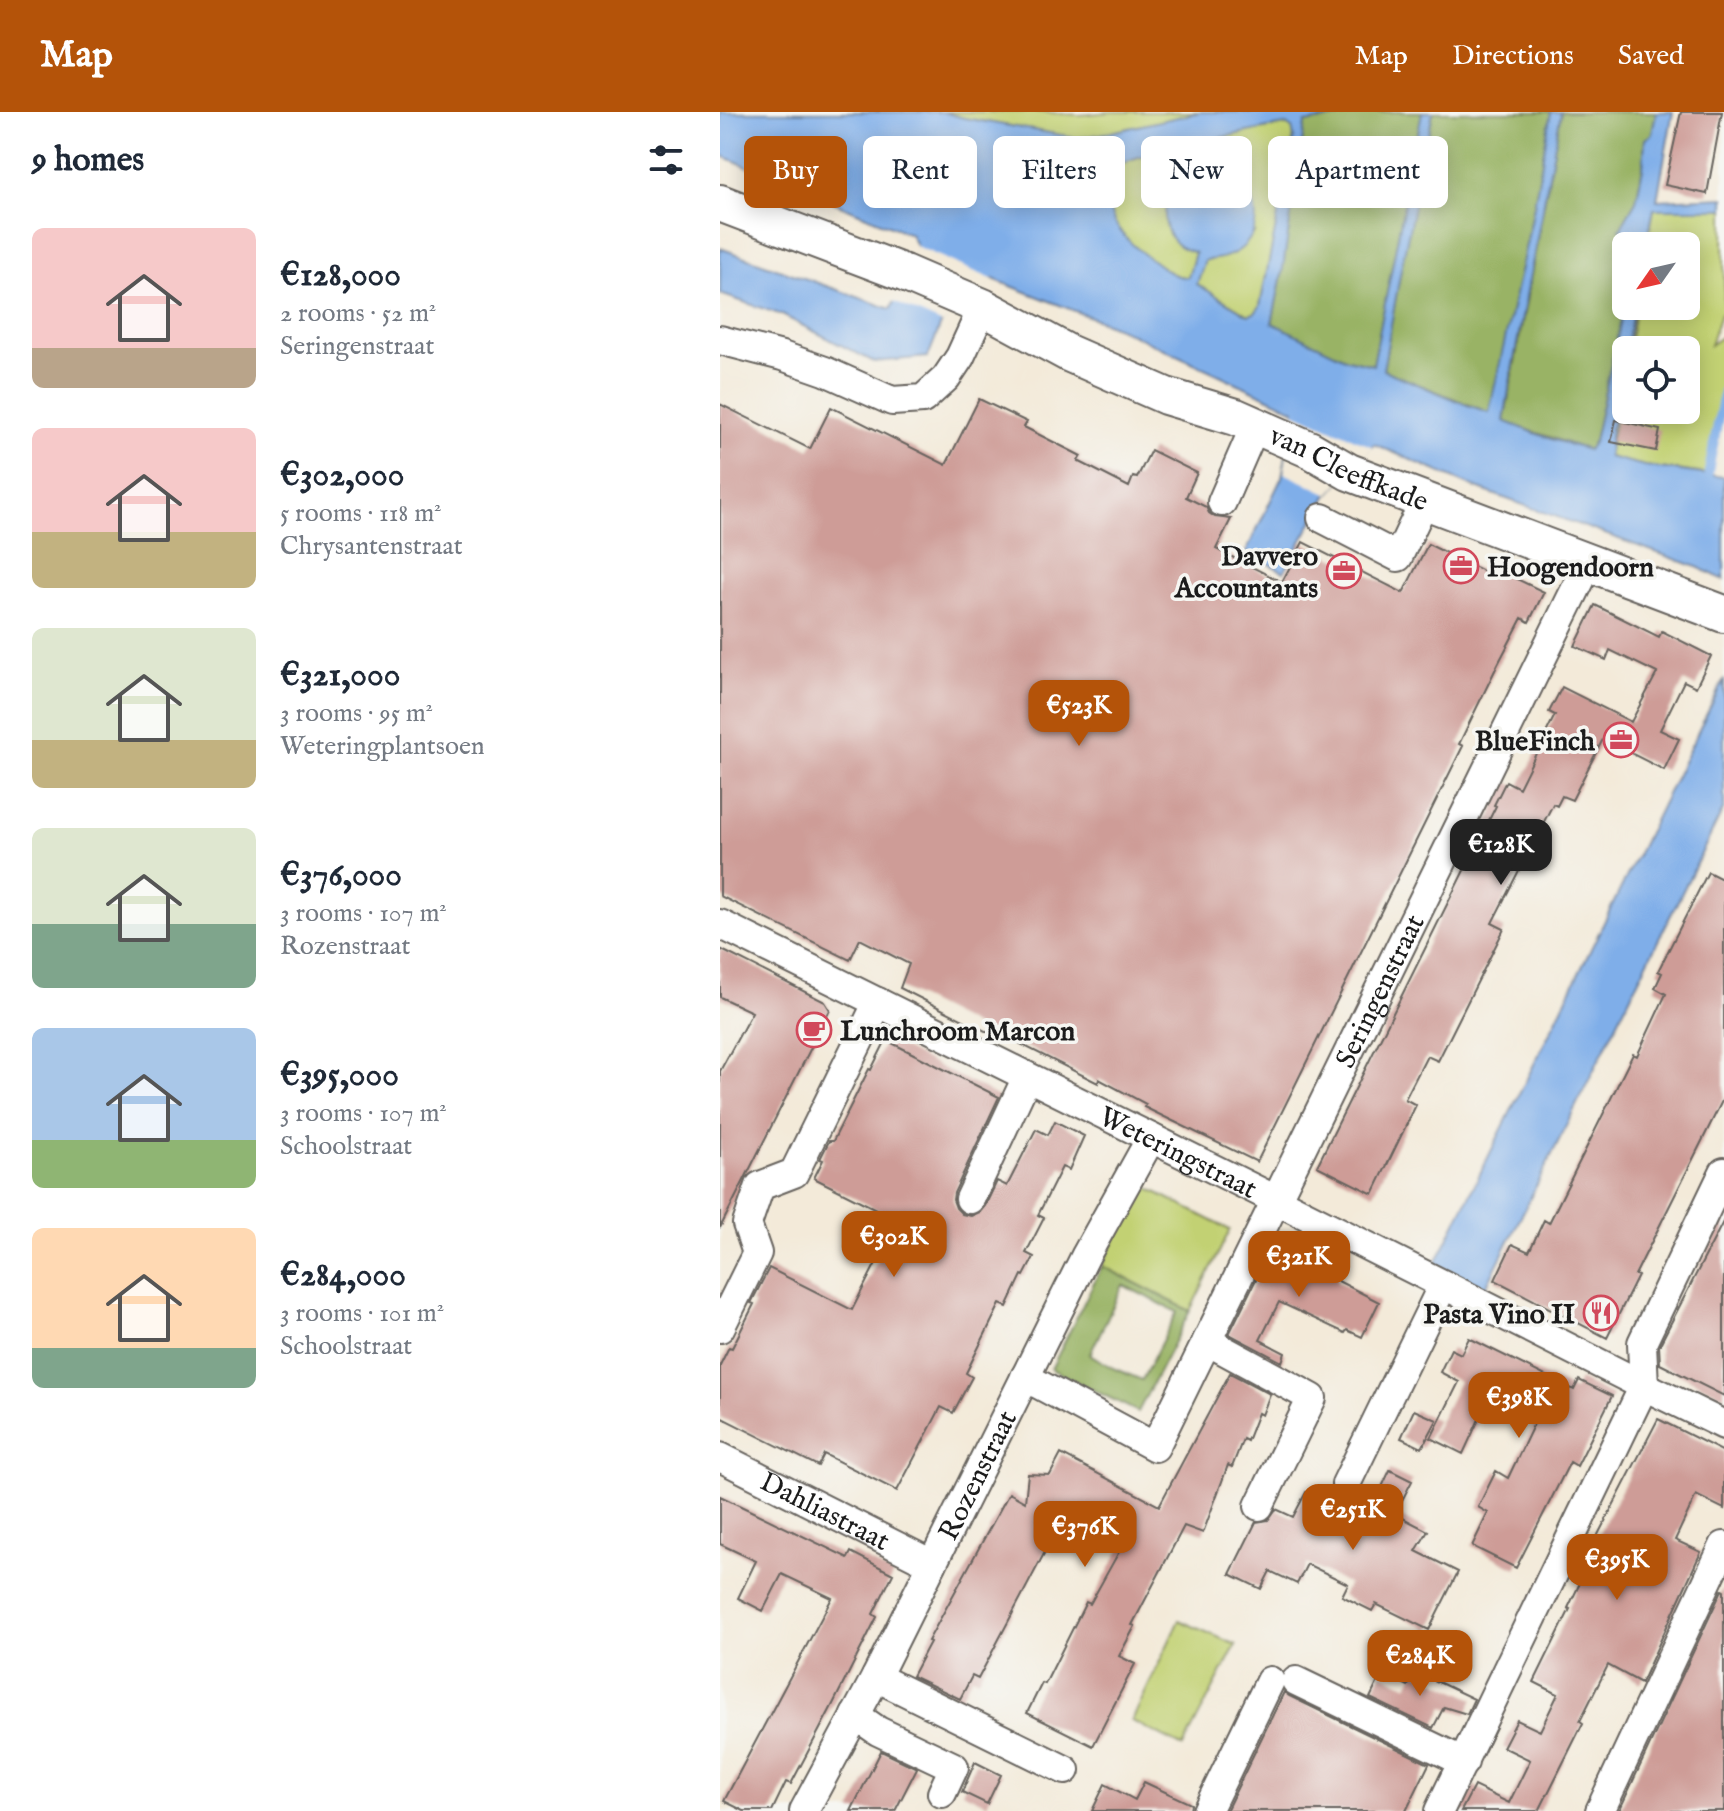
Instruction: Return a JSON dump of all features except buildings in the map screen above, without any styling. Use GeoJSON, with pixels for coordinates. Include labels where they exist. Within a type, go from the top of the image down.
{"type":"FeatureCollection","features":[{"type":"Feature","properties":{"kind":"main road","name":"van Cleeffkade"},"geometry":{"type":"LineString","coordinates":[[720,203],[904,273],[976,304],[1068,353],[1166,396],[1232,416],[1289,440],[1349,472],[1724,614]]}},
{"type":"Feature","properties":{"kind":"street"},"geometry":{"type":"LineString","coordinates":[[720,340],[825,371],[892,401],[923,399],[946,378],[960,357],[976,304]]}},
{"type":"Feature","properties":{"kind":"street"},"geometry":{"type":"LineString","coordinates":[[1222,502],[1255,426]]}},
{"type":"Feature","properties":{"kind":"street"},"geometry":{"type":"LineString","coordinates":[[1322,518],[1398,557],[1424,502]]}},
{"type":"Feature","properties":{"kind":"street","name":"Seringenstraat"},"geometry":{"type":"LineString","coordinates":[[1025,1377],[1155,1447],[1588,564]]}},
{"type":"Feature","properties":{"kind":"street","name":"Weteringstraat"},"geometry":{"type":"LineString","coordinates":[[720,924],[1724,1425]]}},
{"type":"Feature","properties":{"kind":"street"},"geometry":{"type":"LineString","coordinates":[[720,1328],[757,1253],[747,1224],[760,1186],[794,1173],[878,1002]]}},
{"type":"Feature","properties":{"kind":"street"},"geometry":{"type":"LineString","coordinates":[[970,1199],[1027,1077]]}},
{"type":"Feature","properties":{"kind":"street","name":"Rozenstraat"},"geometry":{"type":"LineString","coordinates":[[804,1811],[876,1677],[1086,1255],[1151,1138]]}},
{"type":"Feature","properties":{"kind":"street"},"geometry":{"type":"LineString","coordinates":[[1439,1811],[1644,1386],[1642,1343],[1724,1172]]}},
{"type":"Feature","properties":{"kind":"street"},"geometry":{"type":"LineString","coordinates":[[1346,1484],[1443,1285]]}},
{"type":"Feature","properties":{"kind":"street"},"geometry":{"type":"LineString","coordinates":[[1207,1341],[1312,1398],[1259,1506]]}},
{"type":"Feature","properties":{"kind":"street","name":"Dahliastraat"},"geometry":{"type":"LineString","coordinates":[[720,1457],[932,1564]]}},
{"type":"Feature","properties":{"kind":"street"},"geometry":{"type":"LineString","coordinates":[[1600,1811],[1724,1546]]}},
{"type":"Feature","properties":{"kind":"street"},"geometry":{"type":"LineString","coordinates":[[876,1677],[1065,1770]]}},
{"type":"Feature","properties":{"kind":"street"},"geometry":{"type":"LineString","coordinates":[[1207,1811],[1283,1681],[1464,1762]]}},
{"type":"Feature","properties":{"kind":"street"},"geometry":{"type":"LineString","coordinates":[[855,1715],[878,1731],[954,1767],[942,1793]]}},
{"type":"Feature","properties":{"kind":"green space"},"geometry":{"type":"Polygon","coordinates":[[[943,112],[1079,115],[1200,112],[1090,136],[1067,136],[943,112]]]}},
{"type":"Feature","properties":{"kind":"green space"},"geometry":{"type":"Polygon","coordinates":[[[1370,112],[1422,112],[1417,136],[1303,136],[1305,123],[1370,112]]]}},
{"type":"Feature","properties":{"kind":"green space"},"geometry":{"type":"Polygon","coordinates":[[[1433,112],[1551,112],[1490,413],[1383,370],[1413,208],[1448,208],[1448,136],[1428,136],[1433,112]]]}},
{"type":"Feature","properties":{"kind":"green space"},"geometry":{"type":"Polygon","coordinates":[[[1561,112],[1656,112],[1652,135],[1645,139],[1636,201],[1620,229],[1625,232],[1612,232],[1612,320],[1621,320],[1617,336],[1612,336],[1612,361],[1594,441],[1588,450],[1504,422],[1561,112]]]}},
{"type":"Feature","properties":{"kind":"green space"},"geometry":{"type":"Polygon","coordinates":[[[1286,125],[1292,128],[1294,136],[1268,136],[1268,208],[1280,208],[1260,306],[1249,315],[1197,284],[1205,260],[1232,253],[1254,233],[1183,248],[1195,253],[1188,277],[1183,277],[1167,271],[1127,240],[1109,208],[1125,208],[1125,163],[1141,157],[1141,208],[1252,208],[1252,136],[1228,136],[1286,125]]]}},
{"type":"Feature","properties":{"kind":"green space"},"geometry":{"type":"Polygon","coordinates":[[[1292,208],[1403,208],[1373,365],[1347,359],[1272,324],[1292,208]]]}},
{"type":"Feature","properties":{"kind":"green space"},"geometry":{"type":"Polygon","coordinates":[[[1654,209],[1724,209],[1724,313],[1720,315],[1710,345],[1724,335],[1724,381],[1708,474],[1645,466],[1608,457],[1614,424],[1700,424],[1700,336],[1631,336],[1633,320],[1700,320],[1700,232],[1650,232],[1654,209]]]}},
{"type":"Feature","properties":{"kind":"green space"},"geometry":{"type":"Polygon","coordinates":[[[1142,1185],[1230,1230],[1190,1311],[1102,1266],[1142,1185]]]}},
{"type":"Feature","properties":{"kind":"green space"},"geometry":{"type":"Polygon","coordinates":[[[1102,1266],[1190,1311],[1138,1412],[1051,1369],[1102,1266]],[[1123,1285],[1090,1354],[1142,1380],[1177,1312],[1123,1285]]]}},
{"type":"Feature","properties":{"kind":"green space"},"geometry":{"type":"Polygon","coordinates":[[[1179,1620],[1236,1645],[1183,1747],[1132,1721],[1179,1620]]]}},
{"type":"Feature","properties":{"kind":"water"},"geometry":{"type":"Polygon","coordinates":[[[720,112],[943,112],[1067,136],[993,136],[993,208],[1109,208],[1119,229],[1145,255],[1170,273],[1188,277],[1195,253],[1172,239],[1165,222],[1166,208],[1252,208],[1252,200],[1255,221],[1249,240],[1233,254],[1205,260],[1197,284],[1248,315],[1255,313],[1260,306],[1280,208],[1292,208],[1272,323],[1347,359],[1373,365],[1403,208],[1413,208],[1383,370],[1489,412],[1531,222],[1551,112],[1561,112],[1504,421],[1588,450],[1594,441],[1612,361],[1612,424],[1608,457],[1645,466],[1724,477],[1724,580],[1697,567],[1476,488],[1374,444],[1327,496],[1284,572],[1246,552],[1282,477],[1295,410],[1121,329],[993,279],[941,324],[928,357],[874,362],[782,315],[720,294],[720,248],[891,309],[917,247],[910,234],[847,208],[847,136],[744,136],[744,165],[720,155],[720,112]]]}},
{"type":"Feature","properties":{"kind":"water"},"geometry":{"type":"Polygon","coordinates":[[[1200,112],[1370,112],[1305,123],[1303,136],[1294,136],[1292,128],[1286,125],[1231,136],[1141,136],[1141,156],[1125,163],[1125,136],[1090,136],[1200,112]]]}},
{"type":"Feature","properties":{"kind":"water"},"geometry":{"type":"Polygon","coordinates":[[[1422,112],[1433,112],[1428,136],[1417,136],[1422,112]]]}},
{"type":"Feature","properties":{"kind":"water"},"geometry":{"type":"Polygon","coordinates":[[[1656,112],[1673,112],[1657,200],[1724,197],[1724,209],[1654,209],[1649,232],[1625,232],[1620,229],[1636,201],[1645,139],[1652,134],[1656,112]]]}},
{"type":"Feature","properties":{"kind":"water"},"geometry":{"type":"Polygon","coordinates":[[[1621,320],[1631,320],[1628,336],[1617,336],[1621,320]]]}},
{"type":"Feature","properties":{"kind":"water"},"geometry":{"type":"Polygon","coordinates":[[[1724,679],[1724,808],[1484,1291],[1433,1269],[1724,679]]]}},
{"type":"Feature","properties":{"kind":"pier"},"geometry":{"type":"Polygon","coordinates":[[[916,246],[994,280],[943,324],[892,301],[916,246]]]}},
{"type":"Feature","properties":{"kind":"pier"},"geometry":{"type":"Polygon","coordinates":[[[1294,412],[1373,447],[1329,494],[1284,473],[1294,412]]]}},
{"type":"Feature","properties":{"kind":"waterway"},"geometry":{"type":"LineString","coordinates":[[1708,474],[1724,390]]}},
{"type":"Feature","properties":{"kind":"place","name":"Hoogendoorn"},"geometry":{"type":"Point","coordinates":[1461,566]}},
{"type":"Feature","properties":{"kind":"place","name":"Davvero Accountants"},"geometry":{"type":"Point","coordinates":[1344,571]}},
{"type":"Feature","properties":{"kind":"place","name":"BlueFinch"},"geometry":{"type":"Point","coordinates":[1621,740]}},
{"type":"Feature","properties":{"kind":"place","name":"Lunchroom Marcon"},"geometry":{"type":"Point","coordinates":[814,1030]}},
{"type":"Feature","properties":{"kind":"place","name":"Pasta Vino II"},"geometry":{"type":"Point","coordinates":[1601,1313]}}]}
